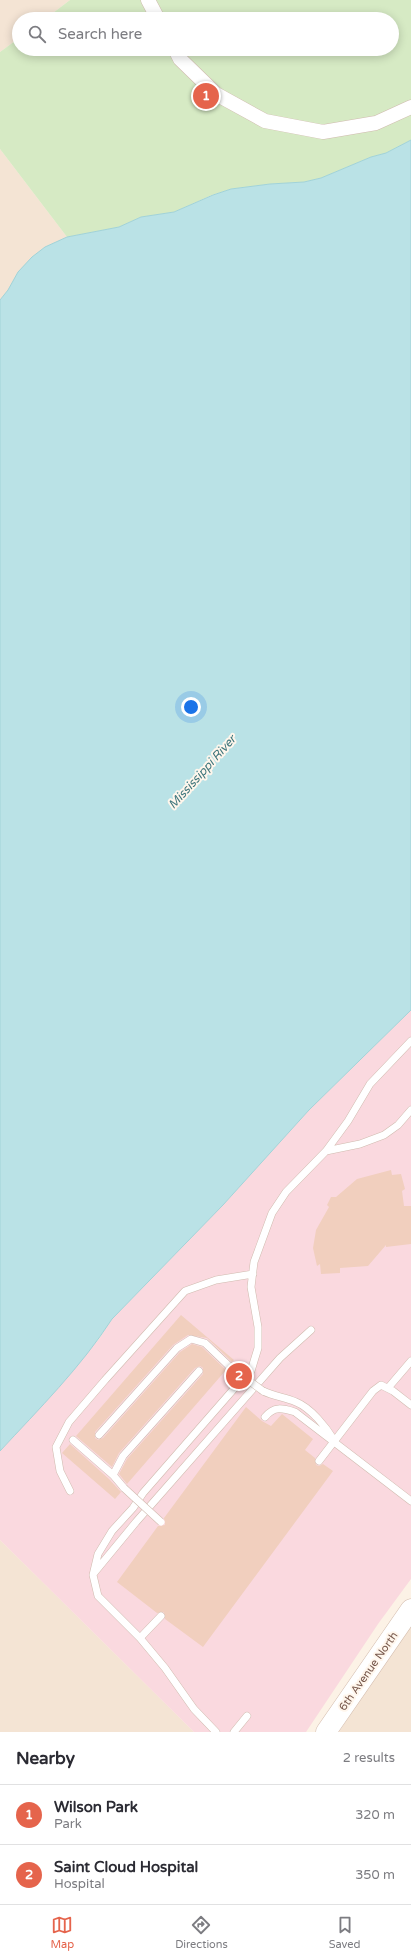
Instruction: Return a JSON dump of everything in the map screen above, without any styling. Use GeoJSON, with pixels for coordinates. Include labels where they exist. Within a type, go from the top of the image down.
{"type":"FeatureCollection","features":[{"type":"Feature","properties":{"kind":"street"},"geometry":{"type":"LineString","coordinates":[[148,0],[154,12]]}},
{"type":"Feature","properties":{"kind":"street"},"geometry":{"type":"LineString","coordinates":[[178,56],[216,94],[265,121],[323,132],[376,123],[411,107]]}},
{"type":"Feature","properties":{"kind":"street","name":"6th Avenue North"},"geometry":{"type":"LineString","coordinates":[[326,1732],[411,1609]]}},
{"type":"Feature","properties":{"kind":"lane"},"geometry":{"type":"LineString","coordinates":[[251,1371],[258,1348],[258,1327],[251,1287],[254,1262],[272,1213],[286,1192],[326,1151],[348,1121],[370,1084],[411,1041]]}},
{"type":"Feature","properties":{"kind":"lane"},"geometry":{"type":"LineString","coordinates":[[326,1151],[360,1144],[384,1135],[398,1125],[411,1110]]}},
{"type":"Feature","properties":{"kind":"lane"},"geometry":{"type":"LineString","coordinates":[[70,1491],[60,1472],[56,1447],[69,1422],[185,1292],[216,1280],[253,1274]]}},
{"type":"Feature","properties":{"kind":"lane"},"geometry":{"type":"LineString","coordinates":[[93,1575],[136,1522],[244,1401],[280,1358],[311,1330]]}},
{"type":"Feature","properties":{"kind":"lane"},"geometry":{"type":"LineString","coordinates":[[99,1435],[177,1348],[191,1339],[204,1343],[229,1366],[264,1391],[276,1397],[297,1402],[323,1423],[335,1442]]}},
{"type":"Feature","properties":{"kind":"lane"},"geometry":{"type":"LineString","coordinates":[[388,1388],[411,1361]]}},
{"type":"Feature","properties":{"kind":"lane"},"geometry":{"type":"LineString","coordinates":[[113,1475],[123,1456],[199,1371]]}},
{"type":"Feature","properties":{"kind":"lane"},"geometry":{"type":"LineString","coordinates":[[216,1732],[194,1709],[165,1668],[140,1638],[98,1596],[93,1575],[98,1554],[112,1531],[133,1508],[143,1493],[239,1383]]}},
{"type":"Feature","properties":{"kind":"lane"},"geometry":{"type":"LineString","coordinates":[[319,1461],[373,1391],[381,1385],[388,1388],[411,1405]]}},
{"type":"Feature","properties":{"kind":"lane"},"geometry":{"type":"LineString","coordinates":[[265,1417],[271,1410],[281,1408],[295,1412],[411,1501]]}},
{"type":"Feature","properties":{"kind":"lane"},"geometry":{"type":"LineString","coordinates":[[73,1440],[113,1475],[124,1488],[161,1522]]}},
{"type":"Feature","properties":{"kind":"lane"},"geometry":{"type":"LineString","coordinates":[[140,1638],[161,1616]]}},
{"type":"Feature","properties":{"kind":"lane"},"geometry":{"type":"LineString","coordinates":[[234,1732],[247,1716]]}},
{"type":"Feature","properties":{"kind":"shaded area"},"geometry":{"type":"Polygon","coordinates":[[[0,0],[70,0],[54,12],[12,12],[12,43],[0,52],[0,0]]]}},
{"type":"Feature","properties":{"kind":"shaded area"},"geometry":{"type":"Polygon","coordinates":[[[0,149],[67,237],[45,247],[18,272],[8,290],[0,300],[0,149]]]}},
{"type":"Feature","properties":{"kind":"shaded area"},"geometry":{"type":"Polygon","coordinates":[[[411,1010],[411,1579],[378,1624],[306,1732],[194,1732],[0,1540],[0,1451],[99,1339],[112,1319],[223,1205],[309,1110],[411,1010]]]}},
{"type":"Feature","properties":{"kind":"shaded area"},"geometry":{"type":"Polygon","coordinates":[[[0,1540],[194,1732],[0,1732],[0,1540]]]}},
{"type":"Feature","properties":{"kind":"shaded area"},"geometry":{"type":"Polygon","coordinates":[[[411,1625],[411,1732],[339,1732],[400,1639],[411,1625]]]}},
{"type":"Feature","properties":{"kind":"green space"},"geometry":{"type":"Polygon","coordinates":[[[70,0],[411,0],[411,140],[386,153],[371,157],[321,178],[304,182],[270,184],[231,189],[212,195],[174,212],[141,217],[119,227],[67,237],[0,149],[0,52],[12,43],[12,56],[399,56],[399,12],[54,12],[70,0]]]}},
{"type":"Feature","properties":{"kind":"water","name":"Mississippi River"},"geometry":{"type":"Polygon","coordinates":[[[411,140],[411,1010],[309,1110],[223,1205],[112,1319],[100,1337],[73,1371],[0,1451],[0,300],[8,290],[18,272],[32,257],[45,247],[67,237],[119,227],[141,217],[174,212],[231,189],[270,184],[304,182],[321,178],[371,157],[386,153],[411,140]]]}},
{"type":"Feature","properties":{"kind":"building"},"geometry":{"type":"Polygon","coordinates":[[[391,1170],[392,1175],[401,1174],[405,1189],[402,1191],[404,1206],[411,1206],[411,1244],[386,1247],[386,1245],[368,1266],[340,1268],[340,1273],[321,1274],[320,1264],[317,1266],[313,1248],[316,1230],[329,1207],[327,1205],[331,1197],[336,1197],[357,1179],[391,1170]]]}},
{"type":"Feature","properties":{"kind":"building"},"geometry":{"type":"Polygon","coordinates":[[[181,1315],[234,1360],[232,1362],[207,1338],[188,1335],[173,1345],[95,1432],[95,1438],[98,1440],[103,1438],[180,1352],[192,1344],[202,1347],[226,1370],[127,1484],[119,1474],[127,1459],[203,1374],[203,1368],[200,1366],[195,1368],[119,1453],[112,1467],[76,1436],[181,1315]]]}},
{"type":"Feature","properties":{"kind":"building"},"geometry":{"type":"Polygon","coordinates":[[[246,1407],[262,1421],[271,1426],[282,1414],[313,1439],[305,1450],[315,1458],[316,1465],[319,1466],[323,1464],[333,1471],[203,1647],[165,1619],[164,1612],[157,1613],[117,1582],[158,1526],[165,1525],[164,1518],[246,1407]]]}},
{"type":"Feature","properties":{"kind":"building"},"geometry":{"type":"Polygon","coordinates":[[[70,1444],[109,1479],[121,1492],[115,1499],[62,1453],[70,1444]]]}},
{"type":"Feature","properties":{"kind":"place","name":"Wilson Park"},"geometry":{"type":"Point","coordinates":[206,96]}},
{"type":"Feature","properties":{"kind":"place","name":"Saint Cloud Hospital"},"geometry":{"type":"Point","coordinates":[239,1376]}}]}
